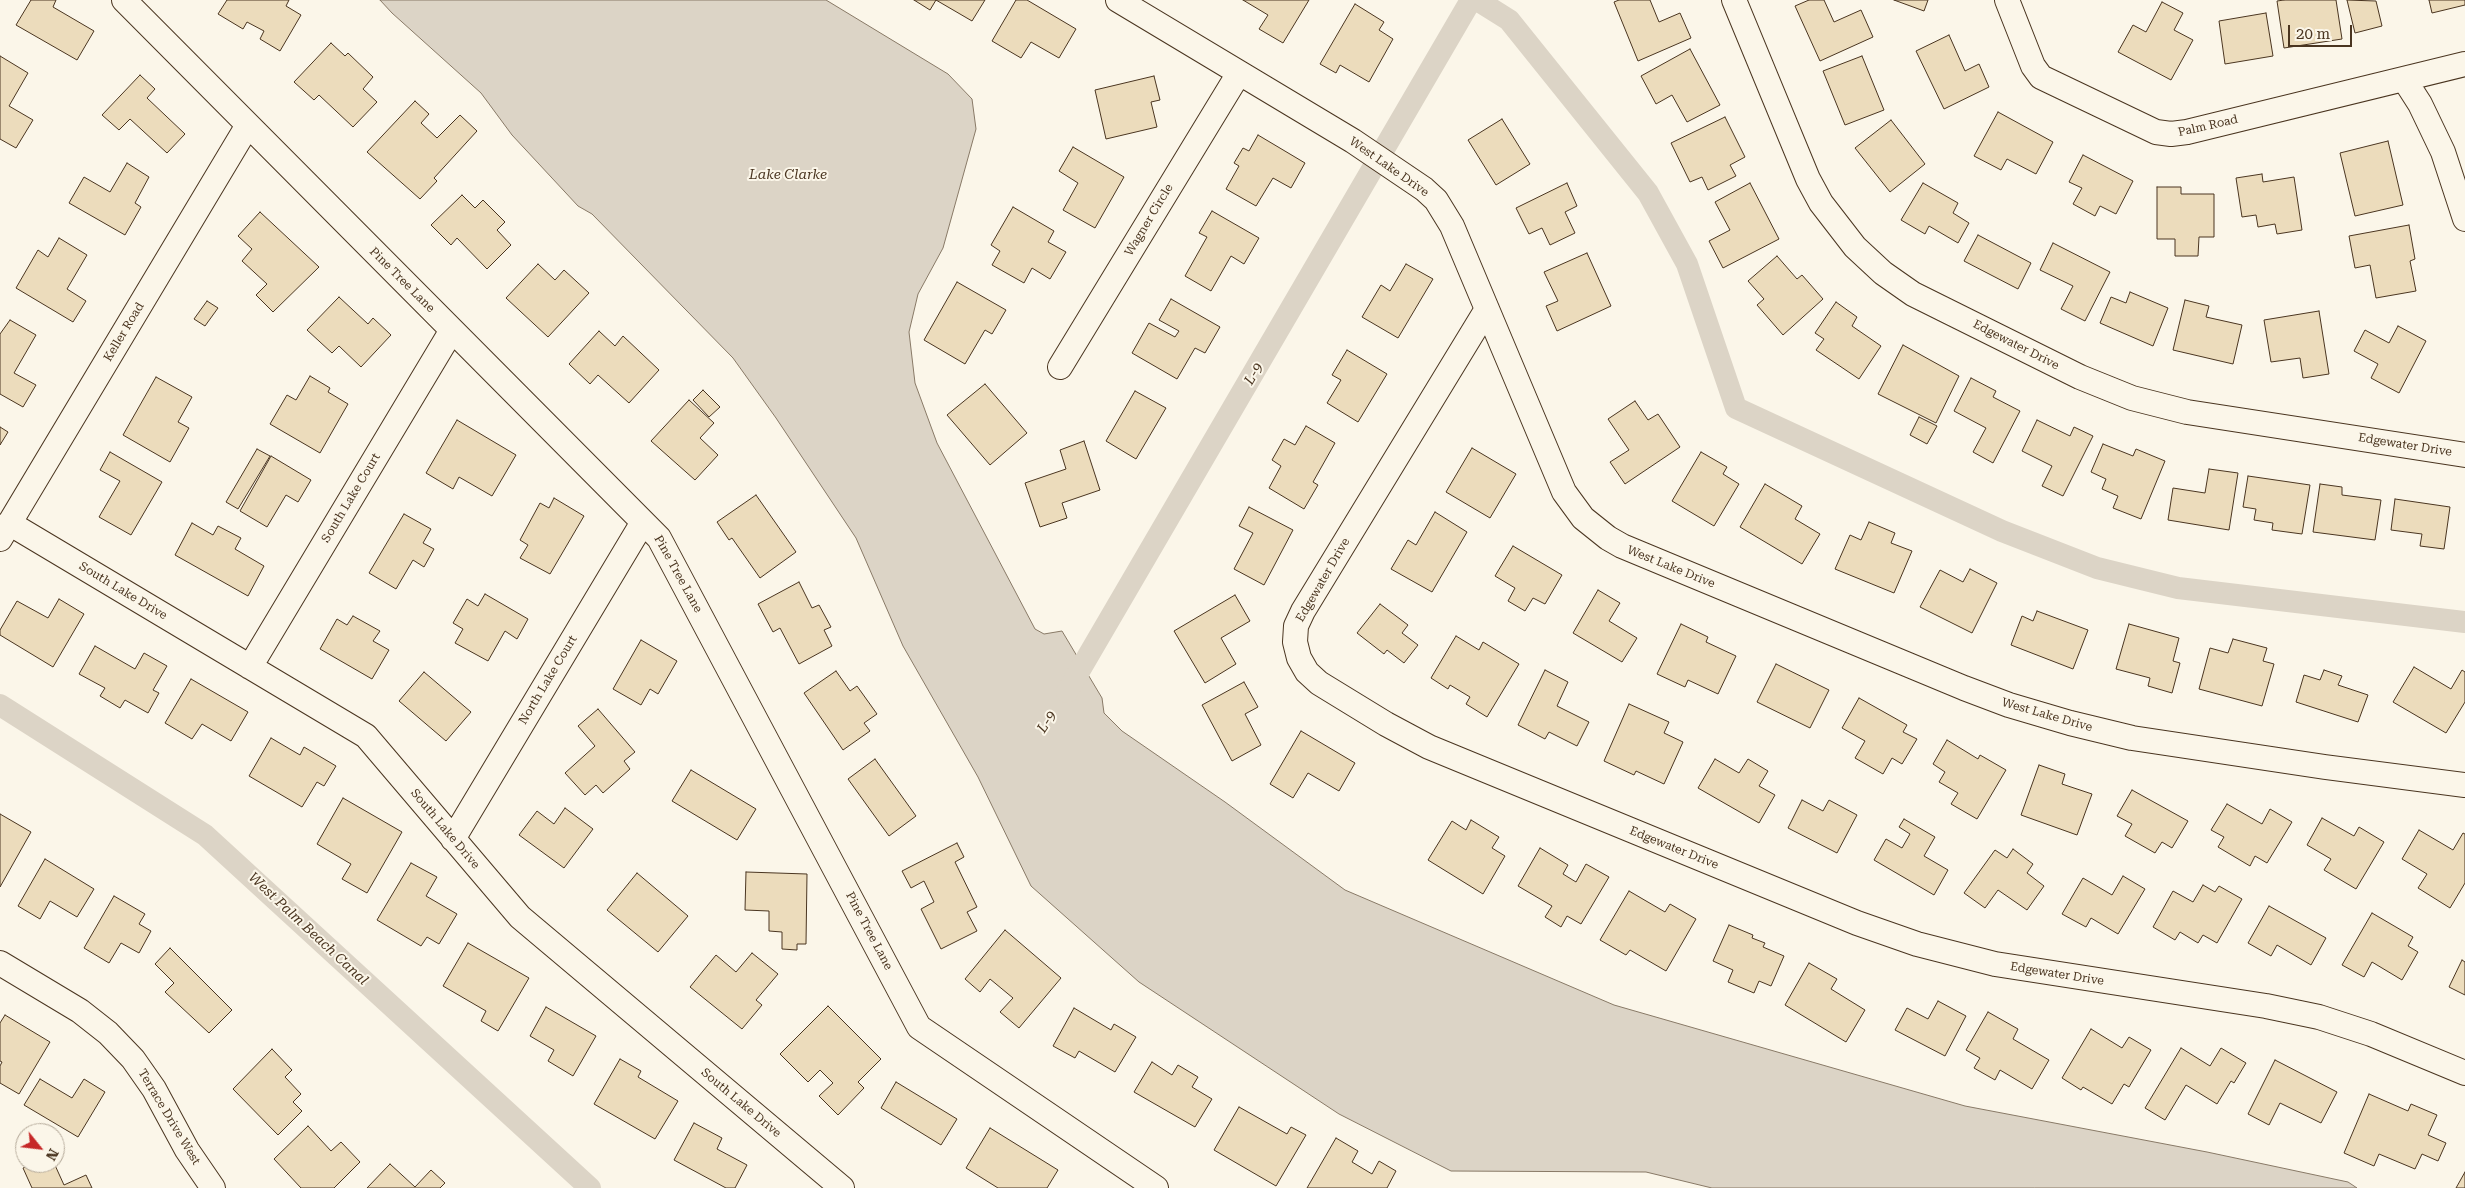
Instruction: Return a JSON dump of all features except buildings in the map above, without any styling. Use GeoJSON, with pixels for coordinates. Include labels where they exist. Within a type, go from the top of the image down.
{"type":"FeatureCollection","features":[{"type":"Feature","properties":{"kind":"street","name":"Pine Tree Lane"},"geometry":{"type":"LineString","coordinates":[[124,0],[659,538],[919,1027],[1156,1188]]}},
{"type":"Feature","properties":{"kind":"street","name":"West Lake Drive"},"geometry":{"type":"LineString","coordinates":[[1118,0],[1353,141],[1402,176],[1424,189],[1445,212],[1564,492],[1583,518],[1595,529],[1622,546],[1964,688],[2008,705],[2070,724],[2152,740],[2325,767],[2465,785]]}},
{"type":"Feature","properties":{"kind":"street","name":"Edgewater Drive"},"geometry":{"type":"LineString","coordinates":[[1734,0],[1808,179],[1821,203],[1855,247],[1883,273],[1913,294],[2080,377],[2132,398],[2187,412],[2465,454]]}},
{"type":"Feature","properties":{"kind":"street","name":"Palm Road"},"geometry":{"type":"LineString","coordinates":[[2007,0],[2032,66],[2042,77],[2156,132],[2171,134],[2187,132],[2465,64]]}},
{"type":"Feature","properties":{"kind":"street","name":"Wagner Circle"},"geometry":{"type":"LineString","coordinates":[[1060,367],[1239,73]]}},
{"type":"Feature","properties":{"kind":"street"},"geometry":{"type":"LineString","coordinates":[[2404,78],[2420,104],[2443,152],[2465,219]]}},
{"type":"Feature","properties":{"kind":"street","name":"Keller Road"},"geometry":{"type":"LineString","coordinates":[[5,531],[248,125]]}},
{"type":"Feature","properties":{"kind":"street","name":"Edgewater Drive"},"geometry":{"type":"LineString","coordinates":[[1487,309],[1303,611],[1296,626],[1295,642],[1298,658],[1307,672],[1318,683],[1386,724],[1429,747],[1857,923],[1917,944],[1995,964],[2266,1006],[2319,1017],[2371,1034],[2465,1073]]}},
{"type":"Feature","properties":{"kind":"street","name":"South Lake Court"},"geometry":{"type":"LineString","coordinates":[[250,667],[452,330]]}},
{"type":"Feature","properties":{"kind":"street","name":"North Lake Court"},"geometry":{"type":"LineString","coordinates":[[453,839],[643,522]]}},
{"type":"Feature","properties":{"kind":"street","name":"South Lake Drive"},"geometry":{"type":"LineString","coordinates":[[5,531],[250,667],[366,736],[520,917],[842,1188]]}},
{"type":"Feature","properties":{"kind":"street","name":"Terrace Drive West"},"geometry":{"type":"LineString","coordinates":[[0,963],[80,1011],[108,1033],[127,1053],[154,1088],[187,1150],[213,1188]]}},
{"type":"Feature","properties":{"kind":"water","name":"Lake Clarke"},"geometry":{"type":"Polygon","coordinates":[[[380,0],[826,0],[948,74],[972,99],[976,129],[943,248],[918,294],[909,332],[915,383],[937,443],[1035,629],[1044,634],[1062,631],[1102,698],[1104,713],[1122,731],[1225,802],[1345,890],[1614,1005],[1965,1106],[2207,1152],[2348,1182],[2357,1188],[1712,1188],[1646,1172],[1451,1171],[1339,1114],[1139,982],[1031,886],[978,777],[903,646],[856,538],[776,418],[733,358],[592,214],[578,206],[512,135],[481,93],[380,0]]]}},
{"type":"Feature","properties":{"kind":"waterway","name":"L-9"},"geometry":{"type":"LineString","coordinates":[[1067,692],[1471,0]]}},
{"type":"Feature","properties":{"kind":"waterway"},"geometry":{"type":"LineString","coordinates":[[1477,0],[1509,20],[1648,193],[1687,264],[1736,408],[2002,531],[2097,568],[2178,588],[2465,622]]}},
{"type":"Feature","properties":{"kind":"waterway","name":"West Palm Beach Canal"},"geometry":{"type":"LineString","coordinates":[[0,705],[205,835],[590,1188]]}}]}
